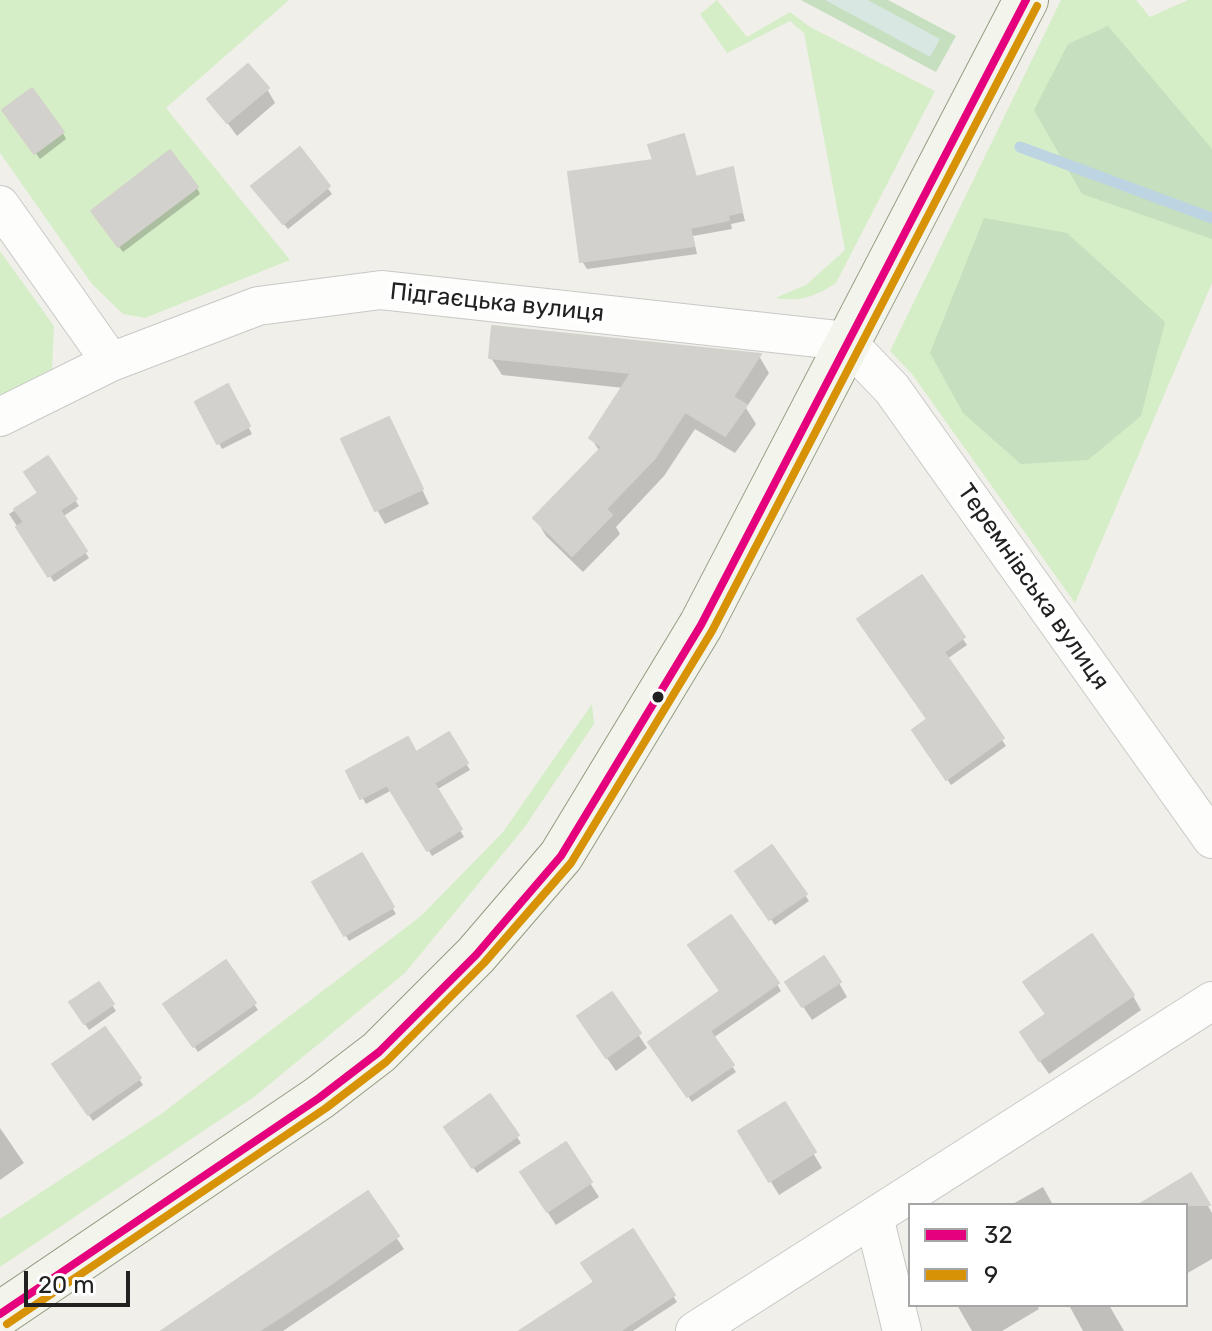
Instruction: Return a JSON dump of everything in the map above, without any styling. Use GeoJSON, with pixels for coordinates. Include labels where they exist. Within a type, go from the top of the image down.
{"type":"FeatureCollection","features":[{"type":"Feature","properties":{"kind":"street"},"geometry":{"type":"LineString","coordinates":[[0,1314],[319,1098],[379,1052],[476,955],[561,856],[685,651],[1026,0]]}},
{"type":"Feature","properties":{"kind":"street"},"geometry":{"type":"LineString","coordinates":[[0,205],[111,362]]}},
{"type":"Feature","properties":{"kind":"street","name":"Підгаєцька вулиця"},"geometry":{"type":"LineString","coordinates":[[0,417],[111,362],[258,306],[381,290],[846,341]]}},
{"type":"Feature","properties":{"kind":"street","name":"Теремнівська вулиця"},"geometry":{"type":"LineString","coordinates":[[846,341],[892,389],[1212,839]]}},
{"type":"Feature","properties":{"kind":"street"},"geometry":{"type":"LineString","coordinates":[[695,1331],[1212,1001]]}},
{"type":"Feature","properties":{"kind":"street"},"geometry":{"type":"LineString","coordinates":[[874,1217],[902,1331]]}},
{"type":"Feature","properties":{"kind":"green space"},"geometry":{"type":"Polygon","coordinates":[[[0,0],[289,0],[166,108],[290,260],[145,318],[123,314],[92,284],[0,153],[0,0]]]}},
{"type":"Feature","properties":{"kind":"green space"},"geometry":{"type":"Polygon","coordinates":[[[717,0],[747,37],[790,12],[810,27],[935,91],[836,283],[807,297],[775,298],[806,285],[845,250],[804,33],[790,21],[727,53],[700,14],[717,0]]]}},
{"type":"Feature","properties":{"kind":"green space"},"geometry":{"type":"Polygon","coordinates":[[[801,0],[888,0],[956,36],[936,72],[801,0]]]}},
{"type":"Feature","properties":{"kind":"green space"},"geometry":{"type":"Polygon","coordinates":[[[1061,0],[1136,0],[1150,17],[1188,0],[1212,0],[1212,283],[1075,603],[912,374],[890,351],[1061,0]]]}},
{"type":"Feature","properties":{"kind":"green space"},"geometry":{"type":"Polygon","coordinates":[[[1108,26],[1212,149],[1212,239],[1082,194],[1034,110],[1068,44],[1108,26]]]}},
{"type":"Feature","properties":{"kind":"green space"},"geometry":{"type":"Polygon","coordinates":[[[984,218],[1067,233],[1165,322],[1141,416],[1088,460],[1021,464],[963,413],[930,353],[984,218]]]}},
{"type":"Feature","properties":{"kind":"green space"},"geometry":{"type":"Polygon","coordinates":[[[0,251],[54,326],[52,369],[0,396],[0,251]]]}},
{"type":"Feature","properties":{"kind":"green space"},"geometry":{"type":"Polygon","coordinates":[[[592,704],[594,724],[524,828],[405,973],[254,1097],[0,1267],[0,1219],[161,1114],[421,916],[503,832],[592,704]]]}},
{"type":"Feature","properties":{"kind":"shaded area"},"geometry":{"type":"Polygon","coordinates":[[[825,0],[868,0],[940,39],[930,57],[825,0]]]}},
{"type":"Feature","properties":{"kind":"building"},"geometry":{"type":"Polygon","coordinates":[[[248,64],[269,88],[227,123],[207,99],[248,64]]]}},
{"type":"Feature","properties":{"kind":"building"},"geometry":{"type":"Polygon","coordinates":[[[32,88],[64,132],[34,154],[2,110],[32,88]]]}},
{"type":"Feature","properties":{"kind":"building"},"geometry":{"type":"Polygon","coordinates":[[[684,134],[696,177],[733,167],[742,212],[728,215],[729,220],[690,228],[694,246],[580,262],[568,172],[653,160],[648,145],[684,134]]]}},
{"type":"Feature","properties":{"kind":"building"},"geometry":{"type":"Polygon","coordinates":[[[300,147],[330,186],[283,224],[251,186],[300,147]]]}},
{"type":"Feature","properties":{"kind":"building"},"geometry":{"type":"Polygon","coordinates":[[[170,150],[198,187],[118,247],[91,211],[170,150]]]}},
{"type":"Feature","properties":{"kind":"building"},"geometry":{"type":"Polygon","coordinates":[[[492,326],[761,354],[733,397],[747,405],[725,436],[685,412],[655,458],[606,509],[612,515],[572,556],[533,518],[602,447],[589,438],[631,373],[489,358],[492,326]]]}},
{"type":"Feature","properties":{"kind":"building"},"geometry":{"type":"Polygon","coordinates":[[[228,384],[250,426],[217,444],[195,402],[228,384]]]}},
{"type":"Feature","properties":{"kind":"building"},"geometry":{"type":"Polygon","coordinates":[[[389,417],[423,489],[375,511],[341,439],[389,417]]]}},
{"type":"Feature","properties":{"kind":"building"},"geometry":{"type":"Polygon","coordinates":[[[48,456],[77,499],[60,510],[87,551],[48,577],[16,527],[24,522],[14,509],[38,493],[24,472],[48,456]]]}},
{"type":"Feature","properties":{"kind":"building"},"geometry":{"type":"Polygon","coordinates":[[[922,575],[965,637],[944,652],[1004,738],[946,780],[912,730],[927,719],[857,619],[922,575]]]}},
{"type":"Feature","properties":{"kind":"building"},"geometry":{"type":"Polygon","coordinates":[[[449,732],[468,763],[434,783],[462,829],[427,851],[387,785],[360,799],[346,771],[408,737],[416,752],[449,732]]]}},
{"type":"Feature","properties":{"kind":"building"},"geometry":{"type":"Polygon","coordinates":[[[772,845],[807,894],[769,920],[735,871],[772,845]]]}},
{"type":"Feature","properties":{"kind":"building"},"geometry":{"type":"Polygon","coordinates":[[[362,853],[394,907],[344,936],[312,882],[362,853]]]}},
{"type":"Feature","properties":{"kind":"building"},"geometry":{"type":"Polygon","coordinates":[[[731,915],[779,983],[710,1031],[734,1065],[687,1097],[648,1042],[720,991],[688,945],[731,915]]]}},
{"type":"Feature","properties":{"kind":"building"},"geometry":{"type":"Polygon","coordinates":[[[1092,934],[1134,995],[1039,1061],[1020,1032],[1046,1014],[1023,982],[1092,934]]]}},
{"type":"Feature","properties":{"kind":"building"},"geometry":{"type":"Polygon","coordinates":[[[824,956],[841,982],[802,1007],[785,982],[824,956]]]}},
{"type":"Feature","properties":{"kind":"building"},"geometry":{"type":"Polygon","coordinates":[[[226,960],[256,1003],[193,1047],[163,1004],[226,960]]]}},
{"type":"Feature","properties":{"kind":"building"},"geometry":{"type":"Polygon","coordinates":[[[99,982],[114,1004],[84,1024],[69,1002],[99,982]]]}},
{"type":"Feature","properties":{"kind":"building"},"geometry":{"type":"Polygon","coordinates":[[[612,992],[641,1033],[606,1058],[577,1016],[612,992]]]}},
{"type":"Feature","properties":{"kind":"building"},"geometry":{"type":"Polygon","coordinates":[[[105,1027],[141,1078],[88,1115],[52,1064],[105,1027]]]}},
{"type":"Feature","properties":{"kind":"building"},"geometry":{"type":"Polygon","coordinates":[[[490,1094],[519,1135],[472,1168],[444,1127],[490,1094]]]}},
{"type":"Feature","properties":{"kind":"building"},"geometry":{"type":"Polygon","coordinates":[[[785,1102],[816,1152],[769,1182],[738,1131],[785,1102]]]}},
{"type":"Feature","properties":{"kind":"building"},"geometry":{"type":"Polygon","coordinates":[[[566,1142],[592,1182],[547,1212],[520,1172],[566,1142]]]}},
{"type":"Feature","properties":{"kind":"building"},"geometry":{"type":"Polygon","coordinates":[[[1191,1173],[1210,1205],[1188,1203],[1141,1203],[1191,1173]]]}},
{"type":"Feature","properties":{"kind":"building"},"geometry":{"type":"Polygon","coordinates":[[[368,1191],[399,1236],[334,1282],[259,1331],[161,1331],[368,1191]]]}},
{"type":"Feature","properties":{"kind":"building"},"geometry":{"type":"Polygon","coordinates":[[[633,1229],[675,1295],[620,1331],[519,1331],[594,1282],[581,1263],[633,1229]]]}},
{"type":"Feature","properties":{"kind":"waterway"},"geometry":{"type":"LineString","coordinates":[[1020,147],[1212,218]]}},
{"type":"Feature","properties":{"kind":"transit line","name":"32"},"geometry":{"type":"LineString","coordinates":[[0,1314],[319,1098],[379,1052],[476,955],[561,856],[701,625],[1026,0]]}},
{"type":"Feature","properties":{"kind":"transit line","name":"9"},"geometry":{"type":"LineString","coordinates":[[7,1324],[326,1108],[386,1062],[484,963],[571,863],[712,631],[1037,6]]}}]}
